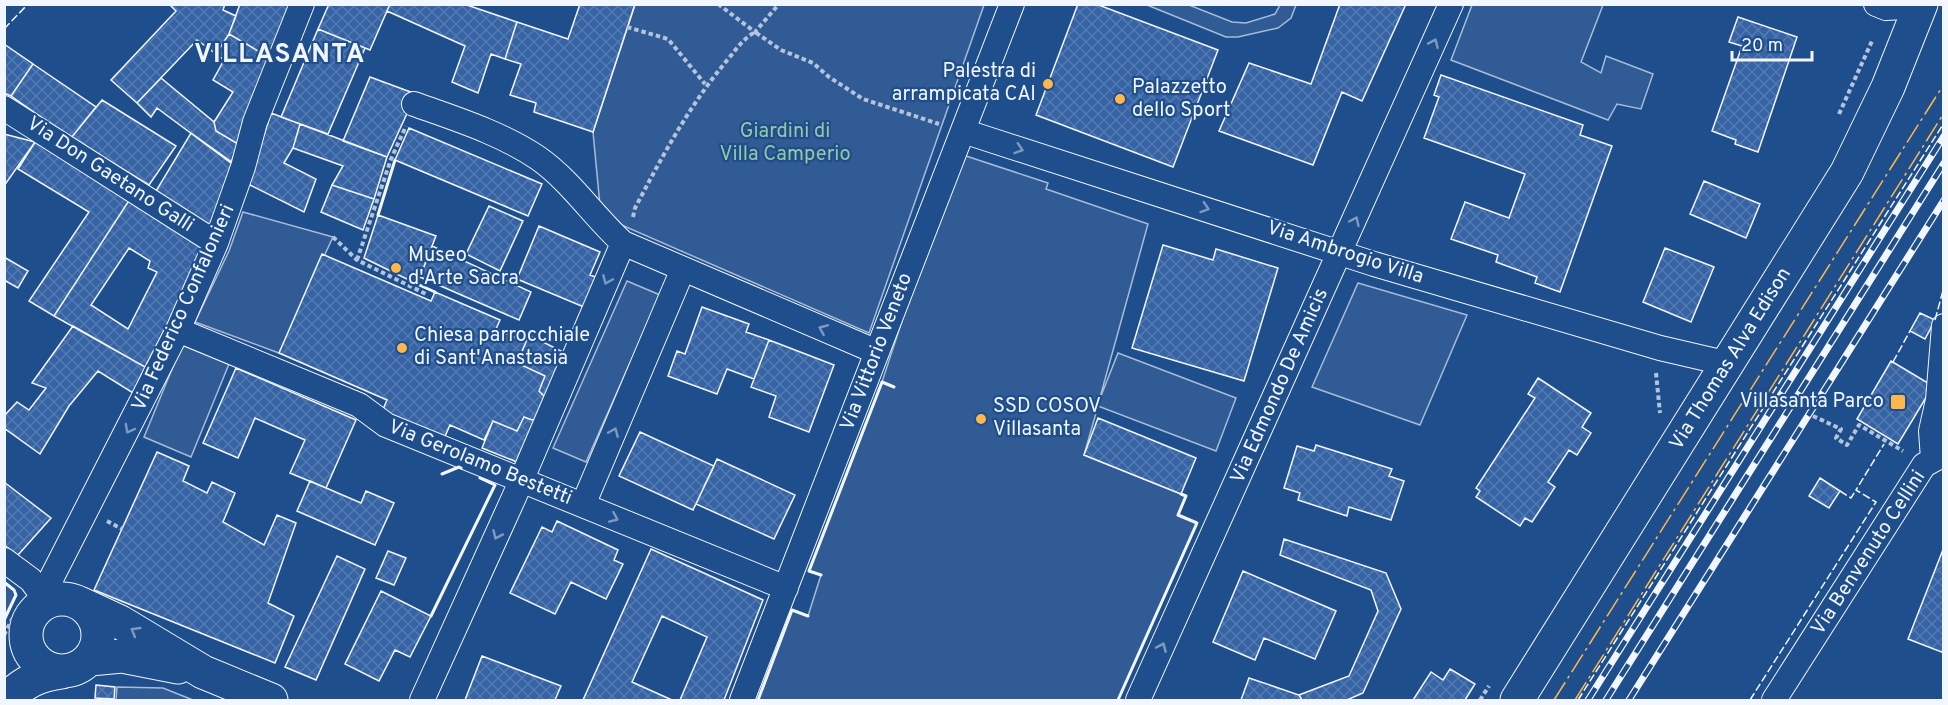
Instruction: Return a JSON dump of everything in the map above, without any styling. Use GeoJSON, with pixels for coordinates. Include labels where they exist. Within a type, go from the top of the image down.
{"type":"FeatureCollection","features":[{"type":"Feature","properties":{"kind":"main road","name":"Via Thomas Alva Edison"},"geometry":{"type":"LineString","coordinates":[[1517,700],[1847,172],[1888,87],[1921,5]]}},
{"type":"Feature","properties":{"kind":"main road"},"geometry":{"type":"LineString","coordinates":[[36,612],[26,639],[31,655],[47,669],[122,656],[204,672]]}},
{"type":"Feature","properties":{"kind":"main road"},"geometry":{"type":"LineString","coordinates":[[6,700],[17,688],[32,680],[76,665],[98,642],[98,628],[90,612],[36,612]]}},
{"type":"Feature","properties":{"kind":"main road"},"geometry":{"type":"LineString","coordinates":[[36,612],[120,622],[204,672],[271,700]]}},
{"type":"Feature","properties":{"kind":"main road","name":"Via Federico Confalonieri"},"geometry":{"type":"LineString","coordinates":[[4,672],[36,612]]}},
{"type":"Feature","properties":{"kind":"street","name":"Via Federico Confalonieri"},"geometry":{"type":"LineString","coordinates":[[36,612],[178,330],[216,243],[243,167],[255,122],[303,4]]}},
{"type":"Feature","properties":{"kind":"street","name":"Via Vittorio Veneto"},"geometry":{"type":"LineString","coordinates":[[742,700],[1012,4]]}},
{"type":"Feature","properties":{"kind":"street","name":"Via Edmondo De Amicis"},"geometry":{"type":"LineString","coordinates":[[1138,700],[1451,4]]}},
{"type":"Feature","properties":{"kind":"street"},"geometry":{"type":"LineString","coordinates":[[1876,4],[1886,8],[1921,5]]}},
{"type":"Feature","properties":{"kind":"street"},"geometry":{"type":"LineString","coordinates":[[414,104],[472,125],[538,158],[575,192],[623,243],[877,352]]}},
{"type":"Feature","properties":{"kind":"street","name":"Via Don Gaetano Galli"},"geometry":{"type":"LineString","coordinates":[[4,108],[216,243]]}},
{"type":"Feature","properties":{"kind":"street","name":"Via Ambrogio Villa"},"geometry":{"type":"LineString","coordinates":[[963,131],[1340,251],[1374,264],[1660,348],[1729,364]]}},
{"type":"Feature","properties":{"kind":"street"},"geometry":{"type":"LineString","coordinates":[[422,700],[520,482],[623,243]]}},
{"type":"Feature","properties":{"kind":"street"},"geometry":{"type":"LineString","coordinates":[[583,505],[683,269]]}},
{"type":"Feature","properties":{"kind":"street","name":"Via Benvenuto Cellini"},"geometry":{"type":"LineString","coordinates":[[1774,700],[1933,459],[1931,431],[1938,400],[1944,326]]}},
{"type":"Feature","properties":{"kind":"street","name":"Via Gerolamo Bestetti"},"geometry":{"type":"LineString","coordinates":[[178,330],[359,405],[386,425],[520,482],[583,505],[786,588]]}},
{"type":"Feature","properties":{"kind":"street"},"geometry":{"type":"LineString","coordinates":[[4,560],[31,580],[36,612]]}},
{"type":"Feature","properties":{"kind":"path"},"geometry":{"type":"LineString","coordinates":[[718,4],[781,50],[813,63],[863,99],[907,115],[963,131]]}},
{"type":"Feature","properties":{"kind":"path"},"geometry":{"type":"LineString","coordinates":[[623,243],[630,229],[634,208],[676,129],[705,84],[744,39],[755,32],[779,4]]}},
{"type":"Feature","properties":{"kind":"path"},"geometry":{"type":"LineString","coordinates":[[627,27],[668,39],[705,84]]}},
{"type":"Feature","properties":{"kind":"path"},"geometry":{"type":"LineString","coordinates":[[357,260],[391,159],[414,104]]}},
{"type":"Feature","properties":{"kind":"path"},"geometry":{"type":"LineString","coordinates":[[333,237],[357,260],[428,295]]}},
{"type":"Feature","properties":{"kind":"path"},"geometry":{"type":"LineString","coordinates":[[1813,416],[1841,429],[1836,438],[1847,445],[1860,425],[1933,459]]}},
{"type":"Feature","properties":{"kind":"shaded area","name":"Giardini di Villa Camperio"},"geometry":{"type":"Polygon","coordinates":[[[635,5],[984,5],[869,333],[601,216],[593,132],[635,5]]]}},
{"type":"Feature","properties":{"kind":"shaded area"},"geometry":{"type":"Polygon","coordinates":[[[1147,5],[1189,5],[1232,22],[1246,23],[1275,14],[1280,5],[1296,5],[1291,18],[1278,28],[1238,37],[1226,37],[1147,5]]]}},
{"type":"Feature","properties":{"kind":"shaded area"},"geometry":{"type":"Polygon","coordinates":[[[1472,5],[1603,5],[1581,62],[1601,73],[1606,56],[1653,74],[1641,109],[1617,104],[1608,120],[1451,60],[1472,5]]]}},
{"type":"Feature","properties":{"kind":"shaded area","name":"SSD COSOV Villasanta"},"geometry":{"type":"Polygon","coordinates":[[[957,153],[1048,183],[1046,189],[1148,224],[1099,401],[1118,353],[1236,398],[1216,451],[1098,406],[1084,455],[1186,496],[1178,515],[1197,523],[1118,700],[758,700],[792,610],[808,616],[821,575],[809,571],[882,382],[957,153]]]}},
{"type":"Feature","properties":{"kind":"shaded area"},"geometry":{"type":"Polygon","coordinates":[[[243,212],[333,237],[279,353],[195,322],[229,251],[243,212]]]}},
{"type":"Feature","properties":{"kind":"shaded area"},"geometry":{"type":"Polygon","coordinates":[[[627,281],[660,295],[586,462],[553,448],[627,281]]]}},
{"type":"Feature","properties":{"kind":"shaded area"},"geometry":{"type":"Polygon","coordinates":[[[1358,283],[1467,315],[1420,425],[1312,387],[1358,283]]]}},
{"type":"Feature","properties":{"kind":"shaded area"},"geometry":{"type":"Polygon","coordinates":[[[182,345],[229,364],[191,457],[144,437],[182,345]]]}},
{"type":"Feature","properties":{"kind":"shaded area"},"geometry":{"type":"Polygon","coordinates":[[[5,582],[16,595],[5,620],[5,582]]]}},
{"type":"Feature","properties":{"kind":"shaded area"},"geometry":{"type":"Polygon","coordinates":[[[117,687],[163,688],[193,700],[116,700],[117,687]]]}},
{"type":"Feature","properties":{"kind":"building"},"geometry":{"type":"Polygon","coordinates":[[[169,4],[225,4],[223,10],[236,16],[229,34],[216,54],[197,40],[137,103],[111,80],[176,11],[169,4]]]}},
{"type":"Feature","properties":{"kind":"building"},"geometry":{"type":"Polygon","coordinates":[[[240,4],[293,4],[272,59],[229,34],[240,4]]]}},
{"type":"Feature","properties":{"kind":"building"},"geometry":{"type":"Polygon","coordinates":[[[329,4],[390,4],[370,50],[318,29],[329,4]]]}},
{"type":"Feature","properties":{"kind":"building"},"geometry":{"type":"Polygon","coordinates":[[[390,4],[464,4],[517,22],[505,59],[491,54],[478,93],[452,82],[465,46],[387,11],[390,4]]]}},
{"type":"Feature","properties":{"kind":"building"},"geometry":{"type":"Polygon","coordinates":[[[580,4],[635,4],[593,132],[534,112],[536,103],[510,95],[521,64],[505,59],[517,22],[568,39],[580,4]]]}},
{"type":"Feature","properties":{"kind":"building","name":"Palazzetto dello Sport"},"geometry":{"type":"Polygon","coordinates":[[[1078,4],[1096,4],[1218,50],[1173,167],[1036,115],[1078,4]]]}},
{"type":"Feature","properties":{"kind":"building"},"geometry":{"type":"Polygon","coordinates":[[[1340,4],[1406,4],[1362,101],[1342,92],[1313,165],[1219,131],[1249,63],[1311,84],[1340,4]]]}},
{"type":"Feature","properties":{"kind":"building"},"geometry":{"type":"Polygon","coordinates":[[[1738,17],[1797,37],[1758,152],[1735,144],[1736,140],[1712,131],[1742,46],[1729,42],[1738,17]]]}},
{"type":"Feature","properties":{"kind":"building"},"geometry":{"type":"Polygon","coordinates":[[[318,29],[365,48],[328,134],[281,117],[318,29]]]}},
{"type":"Feature","properties":{"kind":"building"},"geometry":{"type":"Polygon","coordinates":[[[229,34],[272,59],[238,144],[216,131],[214,122],[233,92],[213,80],[224,60],[216,54],[229,34]]]}},
{"type":"Feature","properties":{"kind":"building"},"geometry":{"type":"Polygon","coordinates":[[[4,44],[33,64],[11,96],[4,93],[4,44]]]}},
{"type":"Feature","properties":{"kind":"building"},"geometry":{"type":"Polygon","coordinates":[[[33,64],[96,107],[71,138],[11,96],[33,64]]]}},
{"type":"Feature","properties":{"kind":"building"},"geometry":{"type":"Polygon","coordinates":[[[1441,75],[1583,125],[1580,135],[1612,146],[1560,292],[1535,283],[1537,277],[1496,262],[1498,255],[1451,239],[1465,202],[1509,218],[1525,174],[1424,138],[1439,97],[1434,95],[1441,75]]]}},
{"type":"Feature","properties":{"kind":"building"},"geometry":{"type":"Polygon","coordinates":[[[370,77],[416,94],[387,157],[343,141],[370,77]]]}},
{"type":"Feature","properties":{"kind":"building"},"geometry":{"type":"Polygon","coordinates":[[[161,78],[214,122],[216,131],[238,144],[231,163],[157,108],[151,117],[137,103],[161,78]]]}},
{"type":"Feature","properties":{"kind":"building"},"geometry":{"type":"Polygon","coordinates":[[[102,100],[176,146],[149,185],[71,138],[102,100]]]}},
{"type":"Feature","properties":{"kind":"building"},"geometry":{"type":"Polygon","coordinates":[[[271,113],[300,124],[293,148],[284,163],[316,179],[304,212],[248,184],[271,113]]]}},
{"type":"Feature","properties":{"kind":"building"},"geometry":{"type":"Polygon","coordinates":[[[300,124],[387,157],[374,199],[332,185],[343,166],[293,148],[300,124]]]}},
{"type":"Feature","properties":{"kind":"building"},"geometry":{"type":"Polygon","coordinates":[[[409,128],[542,184],[528,216],[395,160],[409,128]]]}},
{"type":"Feature","properties":{"kind":"building"},"geometry":{"type":"Polygon","coordinates":[[[191,133],[236,165],[212,230],[156,191],[191,133]]]}},
{"type":"Feature","properties":{"kind":"building"},"geometry":{"type":"Polygon","coordinates":[[[4,134],[35,142],[4,186],[4,134]]]}},
{"type":"Feature","properties":{"kind":"building"},"geometry":{"type":"Polygon","coordinates":[[[35,142],[130,199],[54,316],[29,301],[89,212],[18,169],[35,142]]]}},
{"type":"Feature","properties":{"kind":"building"},"geometry":{"type":"Polygon","coordinates":[[[1704,181],[1760,204],[1746,238],[1690,214],[1704,181]]]}},
{"type":"Feature","properties":{"kind":"building"},"geometry":{"type":"Polygon","coordinates":[[[332,185],[374,199],[363,230],[321,212],[332,185]]]}},
{"type":"Feature","properties":{"kind":"building"},"geometry":{"type":"Polygon","coordinates":[[[130,199],[208,247],[145,367],[54,316],[130,199]],[[129,248],[91,305],[128,329],[157,272],[148,268],[150,261],[129,248]]]}},
{"type":"Feature","properties":{"kind":"building"},"geometry":{"type":"Polygon","coordinates":[[[489,206],[523,221],[500,271],[466,254],[489,206]]]}},
{"type":"Feature","properties":{"kind":"building"},"geometry":{"type":"Polygon","coordinates":[[[378,215],[436,236],[417,284],[364,258],[378,215]]]}},
{"type":"Feature","properties":{"kind":"building"},"geometry":{"type":"Polygon","coordinates":[[[539,226],[600,252],[590,275],[603,280],[591,310],[517,279],[539,226]]]}},
{"type":"Feature","properties":{"kind":"building"},"geometry":{"type":"Polygon","coordinates":[[[1163,245],[1213,260],[1216,249],[1278,268],[1244,381],[1132,348],[1163,245]]]}},
{"type":"Feature","properties":{"kind":"building"},"geometry":{"type":"Polygon","coordinates":[[[432,246],[531,292],[519,320],[420,277],[432,246]]]}},
{"type":"Feature","properties":{"kind":"building"},"geometry":{"type":"Polygon","coordinates":[[[1665,248],[1714,267],[1691,322],[1643,302],[1665,248]]]}},
{"type":"Feature","properties":{"kind":"building","name":"Chiesa parrocchiale di Sant'Anastasia"},"geometry":{"type":"Polygon","coordinates":[[[322,254],[431,301],[435,292],[500,320],[496,329],[526,342],[517,363],[545,376],[539,391],[545,397],[538,418],[532,420],[524,417],[517,431],[493,421],[484,440],[450,425],[443,441],[381,414],[387,400],[279,353],[322,254]]]}},
{"type":"Feature","properties":{"kind":"building"},"geometry":{"type":"Polygon","coordinates":[[[4,257],[28,271],[18,288],[4,280],[4,257]]]}},
{"type":"Feature","properties":{"kind":"building"},"geometry":{"type":"Polygon","coordinates":[[[702,307],[749,324],[746,332],[769,340],[754,379],[727,369],[717,394],[668,376],[677,351],[685,354],[702,307]]]}},
{"type":"Feature","properties":{"kind":"building"},"geometry":{"type":"Polygon","coordinates":[[[1920,313],[1935,320],[1925,339],[1910,331],[1920,313]]]}},
{"type":"Feature","properties":{"kind":"building"},"geometry":{"type":"Polygon","coordinates":[[[73,326],[145,367],[133,393],[98,371],[69,406],[40,454],[4,428],[4,416],[17,402],[29,410],[46,388],[32,383],[73,326]]]}},
{"type":"Feature","properties":{"kind":"building"},"geometry":{"type":"Polygon","coordinates":[[[529,335],[569,355],[545,397],[539,391],[545,376],[517,363],[529,335]]]}},
{"type":"Feature","properties":{"kind":"building"},"geometry":{"type":"Polygon","coordinates":[[[769,340],[834,365],[809,432],[769,417],[776,396],[751,387],[769,340]]]}},
{"type":"Feature","properties":{"kind":"building"},"geometry":{"type":"Polygon","coordinates":[[[1891,361],[1933,386],[1898,444],[1857,419],[1891,361]]]}},
{"type":"Feature","properties":{"kind":"building"},"geometry":{"type":"Polygon","coordinates":[[[236,368],[356,420],[326,488],[290,473],[305,440],[255,418],[238,458],[203,443],[236,368]]]}},
{"type":"Feature","properties":{"kind":"building"},"geometry":{"type":"Polygon","coordinates":[[[1538,378],[1591,413],[1582,427],[1591,433],[1577,455],[1569,450],[1548,482],[1555,487],[1532,522],[1525,518],[1520,526],[1476,497],[1480,491],[1476,488],[1535,398],[1528,394],[1538,378]]]}},
{"type":"Feature","properties":{"kind":"building"},"geometry":{"type":"Polygon","coordinates":[[[524,417],[532,420],[538,418],[517,462],[482,448],[493,421],[517,431],[524,417]]]}},
{"type":"Feature","properties":{"kind":"building"},"geometry":{"type":"Polygon","coordinates":[[[1098,418],[1196,458],[1181,494],[1084,455],[1098,418]]]}},
{"type":"Feature","properties":{"kind":"building"},"geometry":{"type":"Polygon","coordinates":[[[640,432],[714,466],[693,510],[619,476],[640,432]]]}},
{"type":"Feature","properties":{"kind":"building"},"geometry":{"type":"Polygon","coordinates":[[[1316,445],[1392,469],[1389,476],[1404,481],[1391,520],[1349,507],[1347,516],[1298,500],[1300,493],[1284,488],[1297,446],[1314,451],[1316,445]]]}},
{"type":"Feature","properties":{"kind":"building"},"geometry":{"type":"Polygon","coordinates":[[[157,452],[189,466],[183,481],[207,493],[212,482],[235,493],[223,522],[264,545],[277,515],[296,523],[268,603],[294,616],[275,663],[94,590],[157,452]]]}},
{"type":"Feature","properties":{"kind":"building"},"geometry":{"type":"Polygon","coordinates":[[[717,459],[795,495],[774,539],[696,504],[717,459]]]}},
{"type":"Feature","properties":{"kind":"building"},"geometry":{"type":"Polygon","coordinates":[[[1820,478],[1840,491],[1829,508],[1809,496],[1820,478]]]}},
{"type":"Feature","properties":{"kind":"building"},"geometry":{"type":"Polygon","coordinates":[[[310,481],[361,503],[366,491],[394,503],[375,545],[297,511],[310,481]]]}},
{"type":"Feature","properties":{"kind":"building"},"geometry":{"type":"Polygon","coordinates":[[[4,482],[51,518],[18,555],[4,545],[4,482]]]}},
{"type":"Feature","properties":{"kind":"building"},"geometry":{"type":"Polygon","coordinates":[[[557,521],[618,550],[614,560],[623,564],[606,599],[571,582],[555,614],[510,593],[542,527],[552,532],[557,521]]]}},
{"type":"Feature","properties":{"kind":"building"},"geometry":{"type":"Polygon","coordinates":[[[1284,539],[1386,573],[1401,609],[1363,693],[1347,700],[1302,700],[1299,695],[1349,676],[1378,611],[1371,590],[1280,555],[1284,539]]]}},
{"type":"Feature","properties":{"kind":"building"},"geometry":{"type":"Polygon","coordinates":[[[1944,547],[1944,653],[1908,639],[1944,547]]]}},
{"type":"Feature","properties":{"kind":"building"},"geometry":{"type":"Polygon","coordinates":[[[651,549],[763,600],[724,700],[680,700],[707,637],[662,616],[632,682],[672,700],[583,700],[651,549]]]}},
{"type":"Feature","properties":{"kind":"building"},"geometry":{"type":"Polygon","coordinates":[[[388,551],[406,558],[394,585],[376,578],[388,551]]]}},
{"type":"Feature","properties":{"kind":"building"},"geometry":{"type":"Polygon","coordinates":[[[337,556],[365,569],[316,680],[285,667],[337,556]]]}},
{"type":"Feature","properties":{"kind":"building"},"geometry":{"type":"Polygon","coordinates":[[[1243,571],[1336,611],[1315,659],[1264,638],[1255,660],[1213,642],[1243,571]]]}},
{"type":"Feature","properties":{"kind":"building"},"geometry":{"type":"Polygon","coordinates":[[[381,591],[431,616],[410,657],[395,650],[379,681],[345,664],[381,591]]]}},
{"type":"Feature","properties":{"kind":"building"},"geometry":{"type":"Polygon","coordinates":[[[482,656],[561,686],[555,700],[465,700],[482,656]]]}},
{"type":"Feature","properties":{"kind":"building"},"geometry":{"type":"Polygon","coordinates":[[[1450,669],[1475,684],[1465,700],[1413,700],[1431,672],[1443,680],[1450,669]]]}},
{"type":"Feature","properties":{"kind":"building"},"geometry":{"type":"Polygon","coordinates":[[[1249,678],[1299,695],[1302,700],[1241,700],[1249,678]]]}},
{"type":"Feature","properties":{"kind":"building"},"geometry":{"type":"Polygon","coordinates":[[[96,685],[115,687],[114,699],[95,698],[96,685]]]}},
{"type":"Feature","properties":{"kind":"railway"},"geometry":{"type":"LineString","coordinates":[[1588,700],[1944,136]]}},
{"type":"Feature","properties":{"kind":"railway"},"geometry":{"type":"LineString","coordinates":[[1606,700],[1944,163]]}},
{"type":"Feature","properties":{"kind":"railway"},"geometry":{"type":"LineString","coordinates":[[1629,700],[1944,200]]}},
{"type":"Feature","properties":{"kind":"fence"},"geometry":{"type":"LineString","coordinates":[[4,29],[28,4]]}},
{"type":"Feature","properties":{"kind":"fence"},"geometry":{"type":"LineString","coordinates":[[1578,700],[1944,123]]}},
{"type":"Feature","properties":{"kind":"fence"},"geometry":{"type":"LineString","coordinates":[[1935,320],[1944,287]]}},
{"type":"Feature","properties":{"kind":"fence"},"geometry":{"type":"LineString","coordinates":[[1893,362],[1910,331]]}},
{"type":"Feature","properties":{"kind":"fence"},"geometry":{"type":"LineString","coordinates":[[1750,700],[1876,502],[1856,490],[1884,444]]}},
{"type":"Feature","properties":{"kind":"fence"},"geometry":{"type":"LineString","coordinates":[[1840,491],[1851,498],[1856,490]]}},
{"type":"Feature","properties":{"kind":"wall"},"geometry":{"type":"LineString","coordinates":[[378,215],[395,160]]}},
{"type":"Feature","properties":{"kind":"wall"},"geometry":{"type":"LineString","coordinates":[[417,284],[435,292]]}},
{"type":"Feature","properties":{"kind":"wall"},"geometry":{"type":"LineString","coordinates":[[821,575],[809,571],[882,382],[894,387]]}},
{"type":"Feature","properties":{"kind":"wall"},"geometry":{"type":"LineString","coordinates":[[442,474],[461,468]]}},
{"type":"Feature","properties":{"kind":"wall"},"geometry":{"type":"LineString","coordinates":[[431,616],[495,485],[480,478]]}},
{"type":"Feature","properties":{"kind":"wall"},"geometry":{"type":"LineString","coordinates":[[1118,700],[1197,523],[1178,515],[1186,496],[1181,494]]}},
{"type":"Feature","properties":{"kind":"wall"},"geometry":{"type":"LineString","coordinates":[[4,582],[14,590],[16,595],[4,620]]}},
{"type":"Feature","properties":{"kind":"wall"},"geometry":{"type":"LineString","coordinates":[[758,700],[792,610],[808,616]]}},
{"type":"Feature","properties":{"kind":"power"},"geometry":{"type":"LineString","coordinates":[[1554,700],[1944,84]]}},
{"type":"Feature","properties":{"kind":"power"},"geometry":{"type":"LineString","coordinates":[[1575,700],[1944,113]]}},
{"type":"Feature","properties":{"kind":"place","name":"Palestra di arrampicata CAI"},"geometry":{"type":"Point","coordinates":[1048,84]}},
{"type":"Feature","properties":{"kind":"place","name":"Palazzetto dello Sport"},"geometry":{"type":"Point","coordinates":[1120,99]}},
{"type":"Feature","properties":{"kind":"place","name":"Museo d'Arte Sacra"},"geometry":{"type":"Point","coordinates":[396,268]}},
{"type":"Feature","properties":{"kind":"place","name":"Chiesa parrocchiale di Sant'Anastasia"},"geometry":{"type":"Point","coordinates":[402,348]}},
{"type":"Feature","properties":{"kind":"place","name":"Villasanta Parco"},"geometry":{"type":"Point","coordinates":[1898,402]}},
{"type":"Feature","properties":{"kind":"place","name":"SSD COSOV Villasanta"},"geometry":{"type":"Point","coordinates":[981,419]}},
{"type":"Feature","properties":{"kind":"district","name":"VILLASANTA"},"geometry":{"type":"Point","coordinates":[280,55]}}]}
